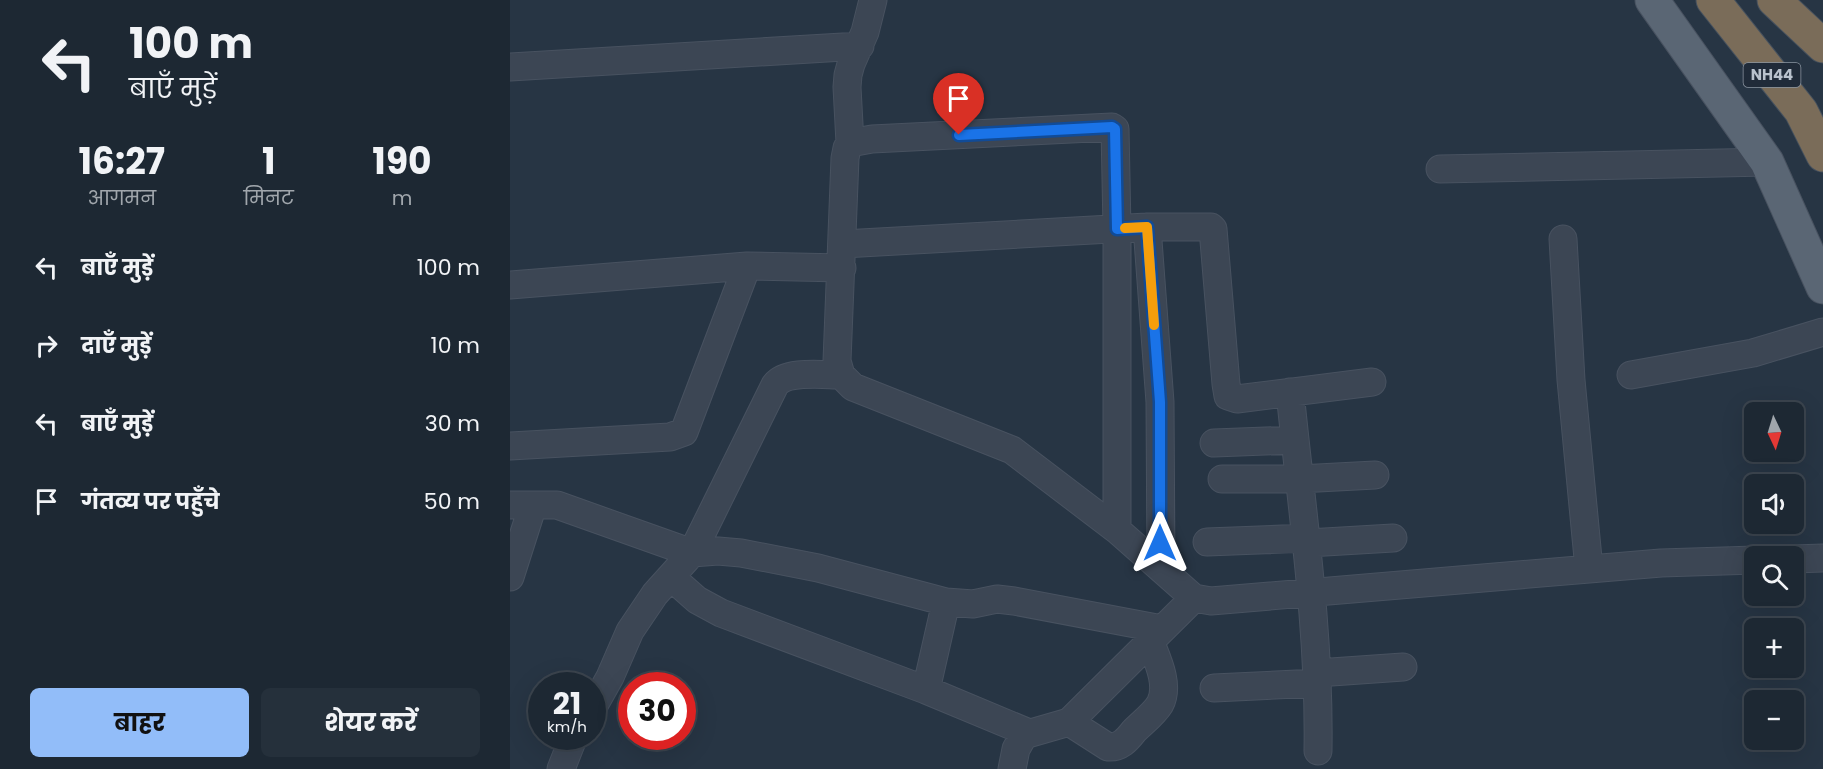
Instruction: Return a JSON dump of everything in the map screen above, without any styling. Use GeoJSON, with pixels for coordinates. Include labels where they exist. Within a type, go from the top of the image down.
{"type":"FeatureCollection","features":[{"type":"Feature","properties":{"kind":"highway","name":"NH44"},"geometry":{"type":"LineString","coordinates":[[1713,0],[1801,111],[1823,155]]}},
{"type":"Feature","properties":{"kind":"highway"},"geometry":{"type":"LineString","coordinates":[[1774,0],[1823,46]]}},
{"type":"Feature","properties":{"kind":"main road"},"geometry":{"type":"LineString","coordinates":[[1652,0],[1767,162],[1823,286]]}},
{"type":"Feature","properties":{"kind":"street"},"geometry":{"type":"LineString","coordinates":[[873,0],[866,32],[851,64],[847,87],[850,143],[845,158],[837,361],[841,375],[853,387],[1012,450],[1117,530],[1194,598],[1211,601],[1661,563],[1744,560]]}},
{"type":"Feature","properties":{"kind":"street"},"geometry":{"type":"LineString","coordinates":[[510,67],[860,46]]}},
{"type":"Feature","properties":{"kind":"street"},"geometry":{"type":"LineString","coordinates":[[850,143],[872,139],[1112,127],[1115,129],[1117,530]]}},
{"type":"Feature","properties":{"kind":"street"},"geometry":{"type":"LineString","coordinates":[[1440,169],[1767,162]]}},
{"type":"Feature","properties":{"kind":"street"},"geometry":{"type":"LineString","coordinates":[[1147,227],[1160,402],[1161,567]]}},
{"type":"Feature","properties":{"kind":"street"},"geometry":{"type":"LineString","coordinates":[[510,285],[747,266],[1117,229],[1213,228],[1228,396],[1237,399],[1372,382]]}},
{"type":"Feature","properties":{"kind":"street"},"geometry":{"type":"LineString","coordinates":[[1563,239],[1571,380],[1589,569]]}},
{"type":"Feature","properties":{"kind":"street"},"geometry":{"type":"LineString","coordinates":[[510,446],[670,437],[684,432],[747,266]]}},
{"type":"Feature","properties":{"kind":"street"},"geometry":{"type":"LineString","coordinates":[[1631,375],[1753,353],[1823,332]]}},
{"type":"Feature","properties":{"kind":"street"},"geometry":{"type":"LineString","coordinates":[[606,684],[630,631],[655,594],[692,553],[779,380],[789,376],[841,375]]}},
{"type":"Feature","properties":{"kind":"street"},"geometry":{"type":"LineString","coordinates":[[1290,392],[1308,541],[1317,678],[1318,751]]}},
{"type":"Feature","properties":{"kind":"street"},"geometry":{"type":"LineString","coordinates":[[1214,443],[1295,440]]}},
{"type":"Feature","properties":{"kind":"street"},"geometry":{"type":"LineString","coordinates":[[1222,479],[1299,479],[1375,475]]}},
{"type":"Feature","properties":{"kind":"street"},"geometry":{"type":"LineString","coordinates":[[510,577],[522,505],[557,505],[692,553],[741,552],[818,568],[946,602],[973,604],[998,599],[1014,601],[1156,635]]}},
{"type":"Feature","properties":{"kind":"street"},"geometry":{"type":"LineString","coordinates":[[1207,542],[1393,538]]}},
{"type":"Feature","properties":{"kind":"street"},"geometry":{"type":"LineString","coordinates":[[1804,559],[1823,558]]}},
{"type":"Feature","properties":{"kind":"street"},"geometry":{"type":"LineString","coordinates":[[670,577],[697,600],[714,610],[926,690],[1029,733]]}},
{"type":"Feature","properties":{"kind":"street"},"geometry":{"type":"LineString","coordinates":[[1012,769],[1020,741],[1029,733],[1069,722],[1194,598]]}},
{"type":"Feature","properties":{"kind":"street"},"geometry":{"type":"LineString","coordinates":[[926,690],[946,602]]}},
{"type":"Feature","properties":{"kind":"street"},"geometry":{"type":"LineString","coordinates":[[1069,722],[1108,747],[1114,748],[1125,741],[1159,705],[1162,697],[1156,635]]}},
{"type":"Feature","properties":{"kind":"street"},"geometry":{"type":"LineString","coordinates":[[1214,688],[1403,667]]}},
{"type":"Feature","properties":{"kind":"street"},"geometry":{"type":"LineString","coordinates":[[561,769],[568,750]]}},
{"type":"Feature","properties":{"kind":"slow traffic"},"geometry":{"type":"LineString","coordinates":[[1125,228],[1147,227],[1154,325]]}},
{"type":"Feature","properties":{"kind":"route"},"geometry":{"type":"LineString","coordinates":[[959,135],[1112,127],[1115,129],[1117,229],[1147,227],[1160,402],[1160,543]]}}]}
